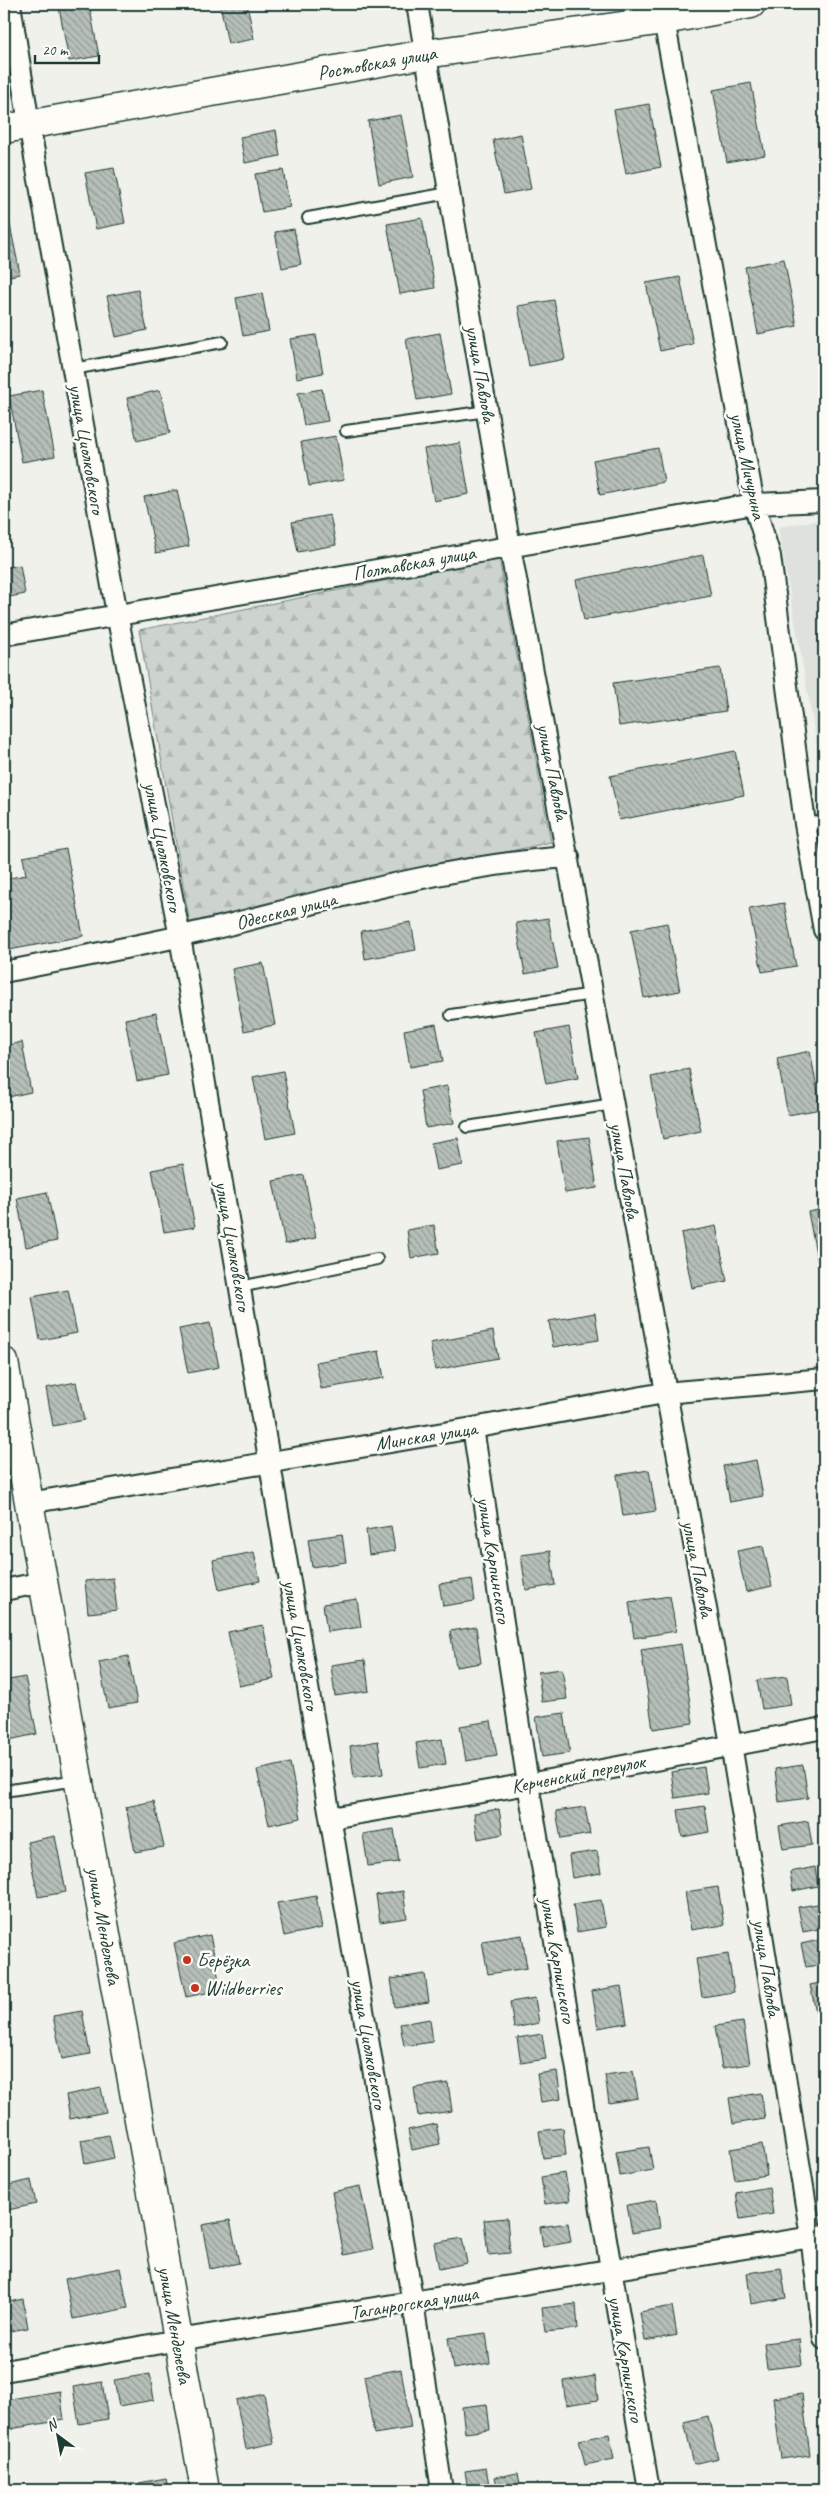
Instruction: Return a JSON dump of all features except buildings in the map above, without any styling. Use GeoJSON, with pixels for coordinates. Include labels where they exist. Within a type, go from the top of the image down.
{"type":"FeatureCollection","features":[{"type":"Feature","properties":{"kind":"street","name":"улица Циолковского"},"geometry":{"type":"LineString","coordinates":[[10,4],[16,126],[73,369],[117,614],[180,937],[414,2303],[442,2490]]}},
{"type":"Feature","properties":{"kind":"street","name":"улица Павлова"},"geometry":{"type":"LineString","coordinates":[[417,4],[510,547],[569,857],[664,1393],[731,1744],[818,2236],[824,2339]]}},
{"type":"Feature","properties":{"kind":"street","name":"Ростовская улица"},"geometry":{"type":"LineString","coordinates":[[16,126],[663,12],[750,4]]}},
{"type":"Feature","properties":{"kind":"street","name":"улица Мичурина"},"geometry":{"type":"LineString","coordinates":[[663,12],[754,504],[770,556],[814,822],[824,930]]}},
{"type":"Feature","properties":{"kind":"street","name":"Полтавская улица"},"geometry":{"type":"LineString","coordinates":[[4,635],[754,504],[824,501]]}},
{"type":"Feature","properties":{"kind":"street","name":"Одесская улица"},"geometry":{"type":"LineString","coordinates":[[4,972],[180,937],[378,888],[515,860],[569,857]]}},
{"type":"Feature","properties":{"kind":"street","name":"улица Менделеева"},"geometry":{"type":"LineString","coordinates":[[4,1362],[205,2490]]}},
{"type":"Feature","properties":{"kind":"street","name":"Минская улица"},"geometry":{"type":"LineString","coordinates":[[29,1503],[473,1428],[664,1393],[824,1379]]}},
{"type":"Feature","properties":{"kind":"street","name":"улица Карпинского"},"geometry":{"type":"LineString","coordinates":[[473,1428],[528,1784],[649,2490]]}},
{"type":"Feature","properties":{"kind":"street"},"geometry":{"type":"LineString","coordinates":[[4,1590],[43,1582]]}},
{"type":"Feature","properties":{"kind":"street","name":"Керченский переулок"},"geometry":{"type":"LineString","coordinates":[[331,1818],[528,1784],[731,1744],[824,1728]]}},
{"type":"Feature","properties":{"kind":"street","name":"Таганрогская улица"},"geometry":{"type":"LineString","coordinates":[[4,2371],[178,2340],[818,2236]]}},
{"type":"Feature","properties":{"kind":"lane"},"geometry":{"type":"LineString","coordinates":[[308,218],[450,193]]}},
{"type":"Feature","properties":{"kind":"lane"},"geometry":{"type":"LineString","coordinates":[[73,369],[222,342]]}},
{"type":"Feature","properties":{"kind":"lane"},"geometry":{"type":"LineString","coordinates":[[346,431],[487,411]]}},
{"type":"Feature","properties":{"kind":"lane"},"geometry":{"type":"LineString","coordinates":[[451,1015],[593,994]]}},
{"type":"Feature","properties":{"kind":"lane"},"geometry":{"type":"LineString","coordinates":[[467,1127],[613,1104]]}},
{"type":"Feature","properties":{"kind":"lane"},"geometry":{"type":"LineString","coordinates":[[240,1287],[377,1259]]}},
{"type":"Feature","properties":{"kind":"lane"},"geometry":{"type":"LineString","coordinates":[[4,1791],[78,1780]]}},
{"type":"Feature","properties":{"kind":"shaded area"},"geometry":{"type":"Polygon","coordinates":[[[824,519],[824,785],[778,527],[824,519]]]}},
{"type":"Feature","properties":{"kind":"green space"},"geometry":{"type":"Polygon","coordinates":[[[499,558],[551,842],[190,924],[139,630],[499,558]]]}},
{"type":"Feature","properties":{"kind":"place","name":"Берёзка"},"geometry":{"type":"Point","coordinates":[187,1960]}},
{"type":"Feature","properties":{"kind":"place","name":"Wildberries"},"geometry":{"type":"Point","coordinates":[195,1988]}}]}
